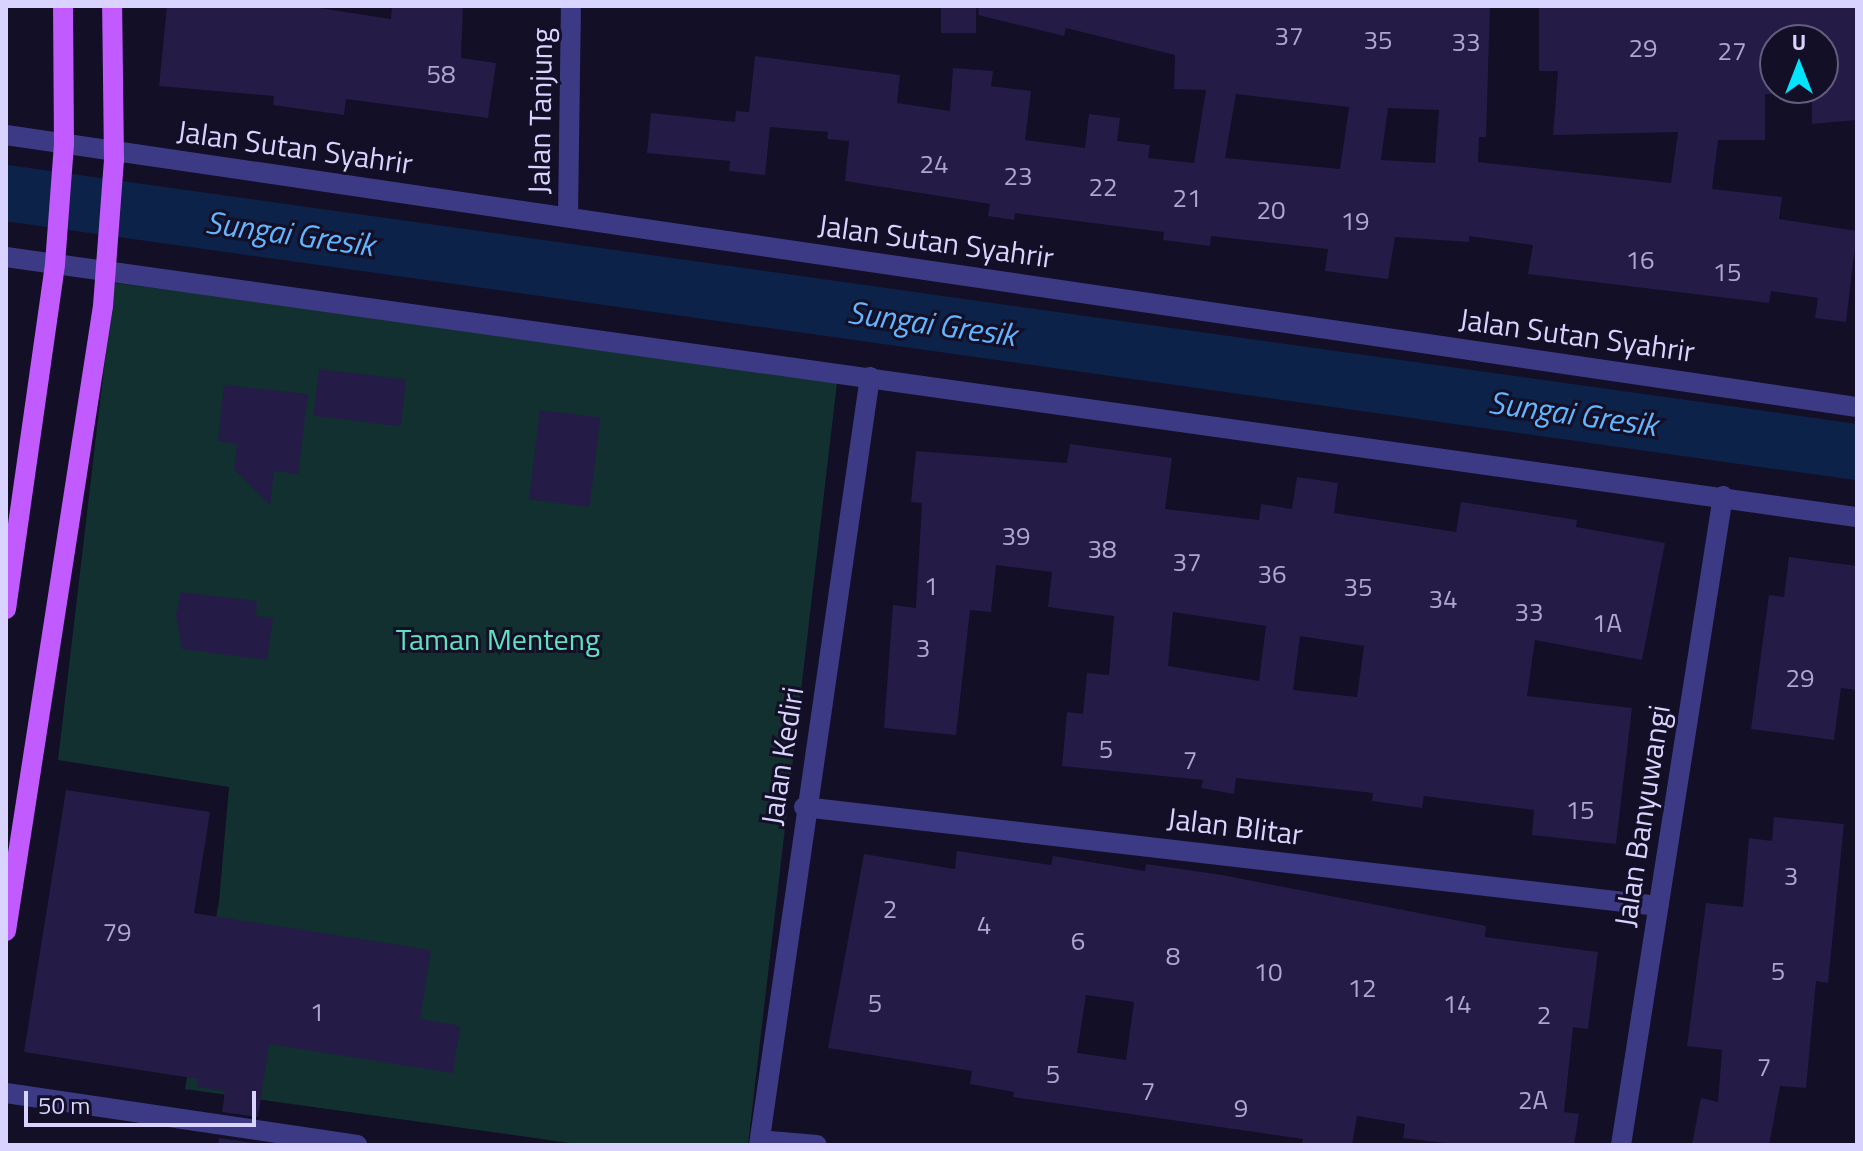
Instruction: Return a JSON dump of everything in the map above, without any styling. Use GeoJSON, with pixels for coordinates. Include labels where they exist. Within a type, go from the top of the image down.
{"type":"FeatureCollection","features":[{"type":"Feature","properties":{"kind":"main road"},"geometry":{"type":"LineString","coordinates":[[6,609],[56,258],[63,150],[63,6]]}},
{"type":"Feature","properties":{"kind":"main road"},"geometry":{"type":"LineString","coordinates":[[6,931],[108,263],[114,156],[112,6]]}},
{"type":"Feature","properties":{"kind":"street","name":"Jalan Tanjung"},"geometry":{"type":"LineString","coordinates":[[568,217],[571,6]]}},
{"type":"Feature","properties":{"kind":"street","name":"Jalan Sutan Syahrir"},"geometry":{"type":"LineString","coordinates":[[6,135],[63,150],[568,217],[1857,407]]}},
{"type":"Feature","properties":{"kind":"street"},"geometry":{"type":"LineString","coordinates":[[6,257],[108,263],[870,377],[1857,517]]}},
{"type":"Feature","properties":{"kind":"street","name":"Jalan Kediri"},"geometry":{"type":"LineString","coordinates":[[759,1142],[804,807],[870,377]]}},
{"type":"Feature","properties":{"kind":"street","name":"Jalan Banyuwangi"},"geometry":{"type":"LineString","coordinates":[[1621,1145],[1723,496]]}},
{"type":"Feature","properties":{"kind":"street","name":"Jalan Blitar"},"geometry":{"type":"LineString","coordinates":[[804,807],[1658,906]]}},
{"type":"Feature","properties":{"kind":"street"},"geometry":{"type":"LineString","coordinates":[[6,1093],[357,1145]]}},
{"type":"Feature","properties":{"kind":"street"},"geometry":{"type":"LineString","coordinates":[[759,1142],[817,1145]]}},
{"type":"Feature","properties":{"kind":"green space","name":"Taman Menteng"},"geometry":{"type":"Polygon","coordinates":[[[114,283],[838,374],[748,1145],[584,1145],[185,1089],[219,901],[229,787],[58,760],[114,283]]]}},
{"type":"Feature","properties":{"kind":"building"},"geometry":{"type":"Polygon","coordinates":[[[167,6],[306,6],[391,19],[392,6],[463,6],[461,58],[496,63],[488,118],[346,99],[344,115],[273,105],[274,96],[159,86],[167,6]]]}},
{"type":"Feature","properties":{"kind":"building"},"geometry":{"type":"Polygon","coordinates":[[[941,6],[976,6],[976,33],[941,33],[941,6]]]}},
{"type":"Feature","properties":{"kind":"building"},"geometry":{"type":"Polygon","coordinates":[[[979,6],[1490,6],[1486,137],[1479,137],[1478,162],[1671,183],[1678,132],[1553,135],[1558,71],[1539,71],[1539,6],[1857,6],[1857,120],[1812,124],[1812,104],[1839,104],[1839,24],[1759,24],[1759,104],[1765,104],[1765,140],[1718,140],[1712,189],[1782,197],[1779,219],[1857,231],[1846,322],[1815,318],[1818,298],[1771,291],[1769,303],[1528,274],[1533,245],[1469,236],[1469,242],[1395,237],[1388,279],[1325,271],[1328,249],[1211,236],[1210,246],[1163,240],[1164,232],[1015,213],[1014,220],[988,216],[990,204],[845,181],[849,141],[827,139],[828,132],[770,127],[765,175],[729,171],[730,161],[647,153],[651,113],[735,122],[736,111],[749,112],[755,56],[900,75],[897,103],[950,111],[953,68],[993,71],[991,86],[1031,91],[1025,140],[1085,148],[1089,114],[1120,118],[1117,141],[1150,145],[1148,158],[1194,163],[1206,90],[1174,89],[1175,55],[1066,28],[1064,36],[978,15],[979,6]],[[1236,94],[1225,158],[1340,169],[1349,107],[1236,94]],[[1388,108],[1381,160],[1435,163],[1439,110],[1388,108]]]}},
{"type":"Feature","properties":{"kind":"building"},"geometry":{"type":"Polygon","coordinates":[[[319,369],[406,380],[401,426],[313,416],[319,369]]]}},
{"type":"Feature","properties":{"kind":"building"},"geometry":{"type":"Polygon","coordinates":[[[224,385],[308,394],[298,474],[274,471],[270,506],[234,469],[237,444],[218,441],[224,385]]]}},
{"type":"Feature","properties":{"kind":"building"},"geometry":{"type":"Polygon","coordinates":[[[540,410],[601,417],[590,507],[529,499],[540,410]]]}},
{"type":"Feature","properties":{"kind":"building"},"geometry":{"type":"Polygon","coordinates":[[[1070,444],[1172,458],[1165,509],[1259,520],[1261,504],[1292,509],[1297,477],[1338,483],[1334,513],[1456,532],[1461,502],[1577,520],[1576,527],[1665,543],[1642,660],[1535,640],[1527,696],[1632,708],[1616,844],[1532,835],[1534,810],[1424,796],[1422,808],[1372,801],[1373,793],[1236,778],[1234,794],[1201,788],[1203,780],[1062,766],[1067,712],[1083,714],[1087,673],[1109,675],[1114,616],[1048,607],[1052,572],[996,565],[991,612],[970,610],[956,735],[884,728],[893,605],[916,608],[922,503],[911,502],[916,451],[1067,463],[1070,444]],[[1173,612],[1168,666],[1259,681],[1266,626],[1173,612]],[[1300,636],[1293,690],[1357,697],[1364,646],[1300,636]]]}},
{"type":"Feature","properties":{"kind":"building"},"geometry":{"type":"Polygon","coordinates":[[[1789,557],[1857,566],[1857,690],[1841,688],[1834,740],[1751,729],[1769,595],[1784,597],[1789,557]]]}},
{"type":"Feature","properties":{"kind":"building"},"geometry":{"type":"Polygon","coordinates":[[[181,592],[257,601],[256,616],[273,618],[267,660],[182,649],[176,615],[181,592]]]}},
{"type":"Feature","properties":{"kind":"building"},"geometry":{"type":"Polygon","coordinates":[[[66,790],[210,812],[194,913],[431,950],[420,1019],[460,1026],[453,1073],[269,1044],[258,1117],[222,1112],[225,1091],[197,1087],[198,1079],[24,1052],[66,790]]]}},
{"type":"Feature","properties":{"kind":"building"},"geometry":{"type":"Polygon","coordinates":[[[1774,817],[1844,824],[1828,983],[1816,981],[1806,1088],[1780,1086],[1769,1145],[1692,1145],[1701,1098],[1718,1102],[1722,1050],[1687,1046],[1706,903],[1743,907],[1749,838],[1772,841],[1774,817]]]}},
{"type":"Feature","properties":{"kind":"building"},"geometry":{"type":"Polygon","coordinates":[[[957,851],[1051,865],[1053,856],[1145,871],[1146,864],[1222,875],[1486,926],[1485,937],[1598,952],[1588,1029],[1573,1027],[1564,1112],[1579,1114],[1574,1145],[1462,1145],[1403,1138],[1405,1124],[1357,1116],[1352,1145],[1302,1145],[1303,1139],[1013,1097],[1014,1092],[970,1084],[972,1071],[828,1048],[864,854],[955,869],[957,851]],[[1086,995],[1077,1053],[1126,1060],[1134,1002],[1086,995]]]}},
{"type":"Feature","properties":{"kind":"building"},"geometry":{"type":"Polygon","coordinates":[[[219,1138],[254,1143],[218,1145],[219,1138]]]}},
{"type":"Feature","properties":{"kind":"waterway","name":"Sungai Gresik"},"geometry":{"type":"LineString","coordinates":[[6,193],[1857,452]]}}]}
